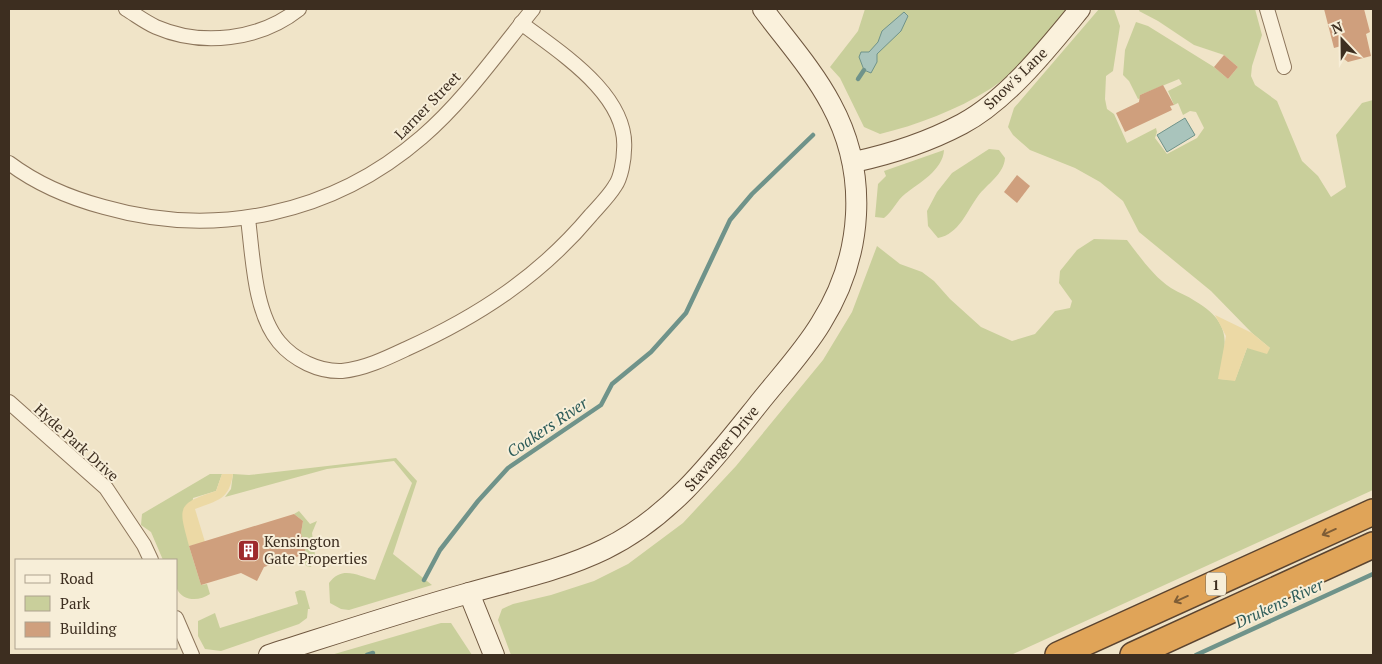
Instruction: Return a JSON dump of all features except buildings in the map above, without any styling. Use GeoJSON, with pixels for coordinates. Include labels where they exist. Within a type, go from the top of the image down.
{"type":"FeatureCollection","features":[{"type":"Feature","properties":{"kind":"highway","name":"1"},"geometry":{"type":"LineString","coordinates":[[1058,655],[1373,512]]}},
{"type":"Feature","properties":{"kind":"highway","name":"1"},"geometry":{"type":"LineString","coordinates":[[1133,655],[1373,545]]}},
{"type":"Feature","properties":{"kind":"street"},"geometry":{"type":"LineString","coordinates":[[126,9],[155,26],[178,35],[204,39],[228,38],[252,32],[273,24],[299,9]]}},
{"type":"Feature","properties":{"kind":"street","name":"Larner Street"},"geometry":{"type":"LineString","coordinates":[[9,163],[59,193],[126,214],[165,220],[201,221],[248,219],[288,210],[327,196],[355,183],[402,153],[423,136],[454,104],[533,9]]}},
{"type":"Feature","properties":{"kind":"street","name":"Stavanger Drive"},"geometry":{"type":"LineString","coordinates":[[268,655],[544,572],[604,550],[645,526],[664,511],[703,472],[802,350],[836,296],[849,265],[857,196],[854,162],[841,125],[825,94],[763,9]]}},
{"type":"Feature","properties":{"kind":"street","name":"Snow's Lane"},"geometry":{"type":"LineString","coordinates":[[854,162],[899,150],[963,123],[993,102],[1031,66],[1080,9]]}},
{"type":"Feature","properties":{"kind":"street"},"geometry":{"type":"LineString","coordinates":[[1267,9],[1284,68]]}},
{"type":"Feature","properties":{"kind":"street"},"geometry":{"type":"LineString","coordinates":[[248,219],[261,304],[268,325],[279,342],[311,366],[342,371],[377,362],[444,331],[501,298],[545,263],[582,226],[616,185],[625,148],[619,117],[599,86],[569,59],[521,23]]}},
{"type":"Feature","properties":{"kind":"street","name":"Hyde Park Drive"},"geometry":{"type":"LineString","coordinates":[[9,402],[106,488],[144,545],[151,559]]}},
{"type":"Feature","properties":{"kind":"street"},"geometry":{"type":"LineString","coordinates":[[469,593],[494,655]]}},
{"type":"Feature","properties":{"kind":"street"},"geometry":{"type":"LineString","coordinates":[[178,623],[192,655]]}},
{"type":"Feature","properties":{"kind":"green space"},"geometry":{"type":"Polygon","coordinates":[[[865,9],[1067,9],[1021,63],[990,89],[964,104],[936,116],[880,134],[864,127],[840,78],[830,67],[858,31],[865,9]]]}},
{"type":"Feature","properties":{"kind":"green space"},"geometry":{"type":"Polygon","coordinates":[[[1099,9],[1114,9],[1120,26],[1113,71],[1106,76],[1105,99],[1107,109],[1114,114],[1127,143],[1156,128],[1155,138],[1167,154],[1197,138],[1204,128],[1196,112],[1190,111],[1183,115],[1178,103],[1174,105],[1168,91],[1182,84],[1179,79],[1140,95],[1141,98],[1138,99],[1129,81],[1123,75],[1125,50],[1136,22],[1148,26],[1214,67],[1228,79],[1238,67],[1224,55],[1194,45],[1139,11],[1140,9],[1255,9],[1262,35],[1252,66],[1251,76],[1255,85],[1277,101],[1302,161],[1318,176],[1331,197],[1346,187],[1336,135],[1362,103],[1373,100],[1373,490],[1011,655],[511,655],[498,620],[502,609],[513,604],[551,595],[594,581],[628,564],[683,523],[736,466],[823,360],[852,312],[877,246],[900,264],[922,272],[934,281],[950,299],[981,327],[1012,341],[1035,334],[1055,311],[1070,308],[1072,301],[1059,283],[1060,271],[1077,250],[1094,239],[1127,240],[1159,278],[1174,290],[1207,309],[1221,326],[1225,344],[1219,379],[1235,380],[1247,348],[1270,348],[1252,333],[1211,291],[1139,232],[1123,201],[1100,182],[1075,168],[1030,150],[1013,135],[1008,127],[1014,108],[1099,9]]]}},
{"type":"Feature","properties":{"kind":"green space"},"geometry":{"type":"Polygon","coordinates":[[[989,149],[999,150],[1005,158],[1002,169],[978,196],[957,227],[952,232],[938,238],[928,226],[927,211],[937,192],[952,173],[989,149]]]}},
{"type":"Feature","properties":{"kind":"green space"},"geometry":{"type":"Polygon","coordinates":[[[944,150],[943,157],[935,170],[902,196],[884,218],[875,217],[878,184],[886,176],[884,171],[944,150]]]}},
{"type":"Feature","properties":{"kind":"green space"},"geometry":{"type":"Polygon","coordinates":[[[396,458],[417,481],[393,554],[432,585],[349,610],[341,609],[330,603],[329,583],[339,574],[345,573],[356,574],[375,580],[412,483],[394,461],[327,469],[225,497],[231,489],[233,474],[249,475],[396,458]]]}},
{"type":"Feature","properties":{"kind":"green space"},"geometry":{"type":"Polygon","coordinates":[[[210,474],[222,474],[216,491],[193,498],[189,546],[201,585],[207,584],[210,594],[192,599],[180,593],[178,590],[178,559],[163,559],[151,532],[141,525],[142,514],[210,474]]]}},
{"type":"Feature","properties":{"kind":"green space"},"geometry":{"type":"Polygon","coordinates":[[[299,511],[310,524],[317,521],[312,533],[315,555],[311,567],[306,566],[303,555],[306,554],[301,533],[303,521],[294,514],[299,511]]]}},
{"type":"Feature","properties":{"kind":"green space"},"geometry":{"type":"Polygon","coordinates":[[[305,591],[310,609],[308,609],[307,618],[299,624],[221,651],[205,649],[198,636],[198,621],[215,613],[220,628],[298,604],[295,592],[305,591]]]}},
{"type":"Feature","properties":{"kind":"green space"},"geometry":{"type":"Polygon","coordinates":[[[441,623],[451,623],[472,655],[331,655],[441,623]]]}},
{"type":"Feature","properties":{"kind":"sand"},"geometry":{"type":"Polygon","coordinates":[[[1215,315],[1252,333],[1270,348],[1267,354],[1247,348],[1235,381],[1218,379],[1226,336],[1215,315]]]}},
{"type":"Feature","properties":{"kind":"sand"},"geometry":{"type":"Polygon","coordinates":[[[222,474],[233,474],[229,489],[216,501],[195,509],[205,542],[189,546],[183,523],[183,509],[193,500],[216,491],[222,474]]]}},
{"type":"Feature","properties":{"kind":"water"},"geometry":{"type":"Polygon","coordinates":[[[904,12],[908,16],[901,31],[877,54],[877,62],[871,73],[864,70],[859,57],[861,52],[869,52],[878,42],[882,31],[904,12]]]}},
{"type":"Feature","properties":{"kind":"water"},"geometry":{"type":"Polygon","coordinates":[[[1185,118],[1195,135],[1167,152],[1157,135],[1185,118]]]}},
{"type":"Feature","properties":{"kind":"waterway","name":"Coakers River"},"geometry":{"type":"LineString","coordinates":[[858,79],[864,70]]}},
{"type":"Feature","properties":{"kind":"waterway","name":"Coakers River"},"geometry":{"type":"LineString","coordinates":[[424,580],[440,550],[478,501],[508,468],[601,405],[612,384],[651,352],[686,313],[730,220],[752,194],[813,135]]}},
{"type":"Feature","properties":{"kind":"waterway","name":"Drukens River"},"geometry":{"type":"LineString","coordinates":[[1196,655],[1373,574]]}},
{"type":"Feature","properties":{"kind":"waterway","name":"Coakers River"},"geometry":{"type":"LineString","coordinates":[[367,655],[373,653]]}},
{"type":"Feature","properties":{"kind":"place","name":"Kensington Gate Properties"},"geometry":{"type":"Point","coordinates":[248,550]}}]}
